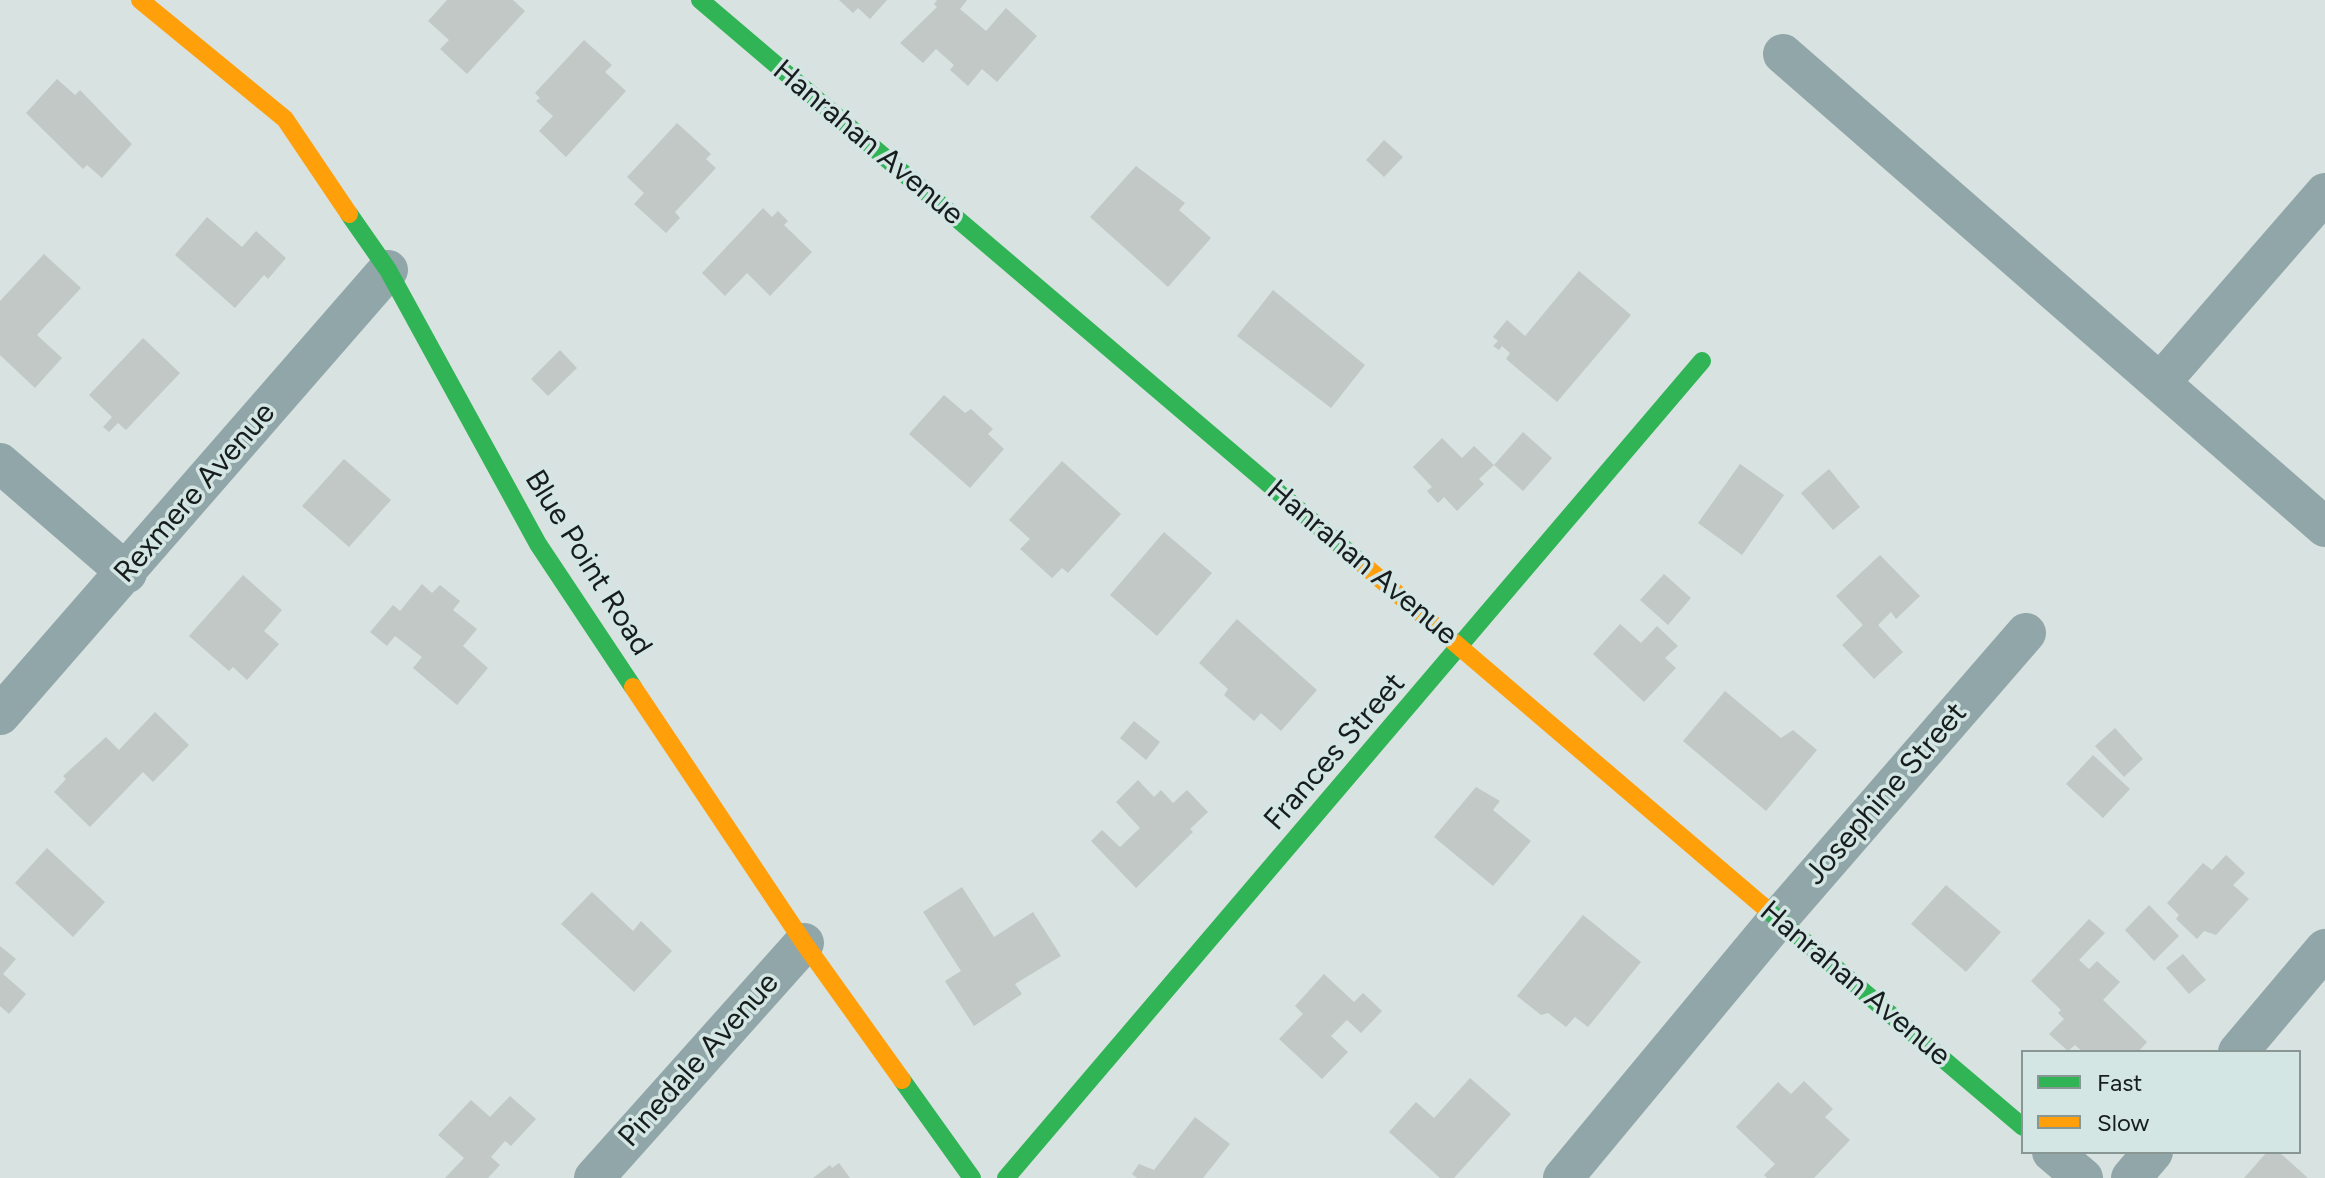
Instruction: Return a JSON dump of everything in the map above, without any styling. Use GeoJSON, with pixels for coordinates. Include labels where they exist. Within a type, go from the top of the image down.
{"type":"FeatureCollection","features":[{"type":"Feature","properties":{"kind":"street","name":"Blue Point Road"},"geometry":{"type":"LineString","coordinates":[[140,0],[285,119],[388,270],[538,544],[804,943],[972,1178]]}},
{"type":"Feature","properties":{"kind":"street","name":"Hanrahan Avenue"},"geometry":{"type":"LineString","coordinates":[[700,0],[2021,1125]]}},
{"type":"Feature","properties":{"kind":"street"},"geometry":{"type":"LineString","coordinates":[[1783,54],[2325,527]]}},
{"type":"Feature","properties":{"kind":"street"},"geometry":{"type":"LineString","coordinates":[[2160,383],[2325,193]]}},
{"type":"Feature","properties":{"kind":"street","name":"Rexmere Avenue"},"geometry":{"type":"LineString","coordinates":[[0,715],[127,573],[388,270]]}},
{"type":"Feature","properties":{"kind":"street","name":"Frances Street"},"geometry":{"type":"LineString","coordinates":[[1006,1178],[1461,648],[1702,361]]}},
{"type":"Feature","properties":{"kind":"street"},"geometry":{"type":"LineString","coordinates":[[0,463],[127,573]]}},
{"type":"Feature","properties":{"kind":"street","name":"Josephine Street"},"geometry":{"type":"LineString","coordinates":[[1563,1178],[1778,919],[2026,633]]}},
{"type":"Feature","properties":{"kind":"street","name":"Pinedale Avenue"},"geometry":{"type":"LineString","coordinates":[[594,1178],[804,943]]}},
{"type":"Feature","properties":{"kind":"street"},"geometry":{"type":"LineString","coordinates":[[2240,1050],[2325,949]]}},
{"type":"Feature","properties":{"kind":"street"},"geometry":{"type":"LineString","coordinates":[[2054,1154],[2083,1178]]}},
{"type":"Feature","properties":{"kind":"street"},"geometry":{"type":"LineString","coordinates":[[2131,1178],[2151,1154]]}},
{"type":"Feature","properties":{"kind":"building"},"geometry":{"type":"Polygon","coordinates":[[[447,0],[513,0],[525,11],[467,74],[440,49],[449,40],[428,21],[447,0]]]}},
{"type":"Feature","properties":{"kind":"building"},"geometry":{"type":"Polygon","coordinates":[[[839,0],[887,0],[870,19],[858,8],[853,13],[839,0]]]}},
{"type":"Feature","properties":{"kind":"building"},"geometry":{"type":"Polygon","coordinates":[[[937,0],[967,0],[960,9],[986,31],[1006,8],[1037,36],[997,82],[982,69],[968,86],[950,70],[954,65],[936,49],[923,63],[900,43],[937,7],[934,4],[937,0]]]}},
{"type":"Feature","properties":{"kind":"building"},"geometry":{"type":"Polygon","coordinates":[[[584,40],[612,65],[605,72],[626,91],[566,157],[539,131],[553,116],[536,101],[540,98],[535,93],[584,40]]]}},
{"type":"Feature","properties":{"kind":"building"},"geometry":{"type":"Polygon","coordinates":[[[57,79],[75,95],[80,90],[132,144],[102,178],[87,165],[83,169],[26,113],[57,79]]]}},
{"type":"Feature","properties":{"kind":"building"},"geometry":{"type":"Polygon","coordinates":[[[677,123],[711,154],[706,159],[716,168],[675,212],[680,218],[666,233],[634,204],[644,193],[627,177],[677,123]]]}},
{"type":"Feature","properties":{"kind":"building"},"geometry":{"type":"Polygon","coordinates":[[[1384,140],[1403,157],[1384,177],[1366,160],[1384,140]]]}},
{"type":"Feature","properties":{"kind":"building"},"geometry":{"type":"Polygon","coordinates":[[[1136,166],[1185,203],[1179,210],[1211,238],[1168,287],[1090,217],[1136,166]]]}},
{"type":"Feature","properties":{"kind":"building"},"geometry":{"type":"Polygon","coordinates":[[[763,208],[772,217],[778,211],[788,221],[784,225],[812,252],[770,296],[747,273],[725,296],[702,273],[763,208]]]}},
{"type":"Feature","properties":{"kind":"building"},"geometry":{"type":"Polygon","coordinates":[[[207,217],[242,247],[256,231],[286,258],[268,279],[264,275],[235,308],[175,255],[207,217]]]}},
{"type":"Feature","properties":{"kind":"building"},"geometry":{"type":"Polygon","coordinates":[[[44,254],[81,288],[37,335],[62,358],[35,388],[0,355],[0,301],[44,254]]]}},
{"type":"Feature","properties":{"kind":"building"},"geometry":{"type":"Polygon","coordinates":[[[1579,271],[1631,315],[1557,402],[1506,359],[1510,353],[1502,346],[1499,350],[1493,346],[1498,341],[1493,337],[1507,320],[1525,336],[1579,271]]]}},
{"type":"Feature","properties":{"kind":"building"},"geometry":{"type":"Polygon","coordinates":[[[1273,290],[1365,365],[1331,408],[1237,336],[1273,290]]]}},
{"type":"Feature","properties":{"kind":"building"},"geometry":{"type":"Polygon","coordinates":[[[143,338],[180,373],[126,430],[118,423],[109,432],[103,427],[112,417],[89,395],[143,338]]]}},
{"type":"Feature","properties":{"kind":"building"},"geometry":{"type":"Polygon","coordinates":[[[560,350],[577,368],[548,396],[531,379],[560,350]]]}},
{"type":"Feature","properties":{"kind":"building"},"geometry":{"type":"Polygon","coordinates":[[[944,395],[965,413],[971,409],[993,429],[988,434],[1004,449],[970,488],[909,434],[944,395]]]}},
{"type":"Feature","properties":{"kind":"building"},"geometry":{"type":"Polygon","coordinates":[[[1523,432],[1552,458],[1523,491],[1494,465],[1523,432]]]}},
{"type":"Feature","properties":{"kind":"building"},"geometry":{"type":"Polygon","coordinates":[[[1442,438],[1462,458],[1474,446],[1494,465],[1479,479],[1484,484],[1457,511],[1444,497],[1438,503],[1427,491],[1432,487],[1413,467],[1442,438]]]}},
{"type":"Feature","properties":{"kind":"building"},"geometry":{"type":"Polygon","coordinates":[[[344,459],[391,500],[349,547],[302,506],[344,459]]]}},
{"type":"Feature","properties":{"kind":"building"},"geometry":{"type":"Polygon","coordinates":[[[1062,461],[1121,514],[1068,573],[1062,568],[1052,578],[1020,549],[1030,539],[1009,520],[1062,461]]]}},
{"type":"Feature","properties":{"kind":"building"},"geometry":{"type":"Polygon","coordinates":[[[1740,464],[1784,495],[1742,555],[1698,523],[1740,464]]]}},
{"type":"Feature","properties":{"kind":"building"},"geometry":{"type":"Polygon","coordinates":[[[1829,469],[1860,507],[1833,530],[1801,493],[1829,469]]]}},
{"type":"Feature","properties":{"kind":"building"},"geometry":{"type":"Polygon","coordinates":[[[1164,532],[1212,573],[1157,636],[1110,595],[1164,532]]]}},
{"type":"Feature","properties":{"kind":"building"},"geometry":{"type":"Polygon","coordinates":[[[1880,555],[1920,596],[1896,619],[1891,612],[1878,625],[1903,652],[1874,679],[1842,645],[1863,625],[1836,596],[1880,555]]]}},
{"type":"Feature","properties":{"kind":"building"},"geometry":{"type":"Polygon","coordinates":[[[1664,574],[1691,598],[1668,625],[1640,600],[1664,574]]]}},
{"type":"Feature","properties":{"kind":"building"},"geometry":{"type":"Polygon","coordinates":[[[243,575],[282,610],[264,631],[279,644],[247,680],[233,667],[229,671],[189,636],[243,575]]]}},
{"type":"Feature","properties":{"kind":"building"},"geometry":{"type":"Polygon","coordinates":[[[422,584],[432,593],[440,585],[460,601],[453,610],[477,629],[463,646],[488,668],[457,705],[413,668],[422,657],[395,636],[387,646],[370,632],[393,605],[400,611],[422,584]]]}},
{"type":"Feature","properties":{"kind":"building"},"geometry":{"type":"Polygon","coordinates":[[[1237,619],[1317,690],[1281,731],[1261,713],[1254,721],[1224,695],[1228,689],[1199,663],[1237,619]]]}},
{"type":"Feature","properties":{"kind":"building"},"geometry":{"type":"Polygon","coordinates":[[[1620,624],[1641,643],[1657,626],[1678,646],[1665,658],[1676,668],[1644,702],[1593,654],[1620,624]]]}},
{"type":"Feature","properties":{"kind":"building"},"geometry":{"type":"Polygon","coordinates":[[[1725,691],[1781,738],[1793,730],[1817,750],[1766,811],[1683,741],[1725,691]]]}},
{"type":"Feature","properties":{"kind":"building"},"geometry":{"type":"Polygon","coordinates":[[[155,712],[189,745],[153,782],[143,772],[90,827],[54,792],[66,779],[63,776],[106,737],[119,750],[155,712]]]}},
{"type":"Feature","properties":{"kind":"building"},"geometry":{"type":"Polygon","coordinates":[[[1134,721],[1160,742],[1146,760],[1120,738],[1134,721]]]}},
{"type":"Feature","properties":{"kind":"building"},"geometry":{"type":"Polygon","coordinates":[[[2115,728],[2143,759],[2124,777],[2095,746],[2115,728]]]}},
{"type":"Feature","properties":{"kind":"building"},"geometry":{"type":"Polygon","coordinates":[[[2093,755],[2130,789],[2103,818],[2066,784],[2093,755]]]}},
{"type":"Feature","properties":{"kind":"building"},"geometry":{"type":"Polygon","coordinates":[[[1138,780],[1154,797],[1161,790],[1173,803],[1187,790],[1208,812],[1190,829],[1193,832],[1136,888],[1091,841],[1102,830],[1120,847],[1140,828],[1116,802],[1138,780]]]}},
{"type":"Feature","properties":{"kind":"building"},"geometry":{"type":"Polygon","coordinates":[[[1476,787],[1500,801],[1493,810],[1531,841],[1493,886],[1434,837],[1476,787]]]}},
{"type":"Feature","properties":{"kind":"building"},"geometry":{"type":"Polygon","coordinates":[[[47,848],[105,902],[73,937],[15,883],[47,848]]]}},
{"type":"Feature","properties":{"kind":"building"},"geometry":{"type":"Polygon","coordinates":[[[2226,855],[2245,873],[2233,885],[2249,899],[2216,935],[2204,931],[2197,939],[2176,919],[2179,915],[2167,903],[2203,863],[2212,870],[2226,855]]]}},
{"type":"Feature","properties":{"kind":"building"},"geometry":{"type":"Polygon","coordinates":[[[1946,885],[2001,932],[1966,972],[1911,924],[1946,885]]]}},
{"type":"Feature","properties":{"kind":"building"},"geometry":{"type":"Polygon","coordinates":[[[962,887],[994,937],[1033,912],[1061,956],[1015,984],[1022,994],[974,1026],[945,981],[961,971],[923,912],[962,887]]]}},
{"type":"Feature","properties":{"kind":"building"},"geometry":{"type":"Polygon","coordinates":[[[592,892],[633,931],[641,921],[672,951],[634,992],[561,924],[592,892]]]}},
{"type":"Feature","properties":{"kind":"building"},"geometry":{"type":"Polygon","coordinates":[[[2149,905],[2179,936],[2154,961],[2125,930],[2149,905]]]}},
{"type":"Feature","properties":{"kind":"building"},"geometry":{"type":"Polygon","coordinates":[[[1583,915],[1641,962],[1588,1027],[1575,1017],[1566,1027],[1548,1013],[1541,1015],[1517,996],[1583,915]]]}},
{"type":"Feature","properties":{"kind":"building"},"geometry":{"type":"Polygon","coordinates":[[[2089,919],[2105,933],[2079,960],[2089,969],[2097,961],[2120,982],[2103,1000],[2147,1042],[2140,1050],[2081,1050],[2075,1045],[2067,1050],[2049,1034],[2064,1019],[2058,1013],[2061,1010],[2031,981],[2089,919]]]}},
{"type":"Feature","properties":{"kind":"building"},"geometry":{"type":"Polygon","coordinates":[[[0,946],[16,959],[3,974],[26,994],[9,1014],[0,1006],[0,946]]]}},
{"type":"Feature","properties":{"kind":"building"},"geometry":{"type":"Polygon","coordinates":[[[2183,954],[2206,980],[2189,994],[2166,968],[2183,954]]]}},
{"type":"Feature","properties":{"kind":"building"},"geometry":{"type":"Polygon","coordinates":[[[1324,974],[1354,1002],[1363,993],[1382,1011],[1361,1033],[1347,1020],[1331,1036],[1348,1052],[1322,1079],[1279,1039],[1303,1014],[1295,1006],[1324,974]]]}},
{"type":"Feature","properties":{"kind":"building"},"geometry":{"type":"Polygon","coordinates":[[[1470,1078],[1511,1114],[1454,1178],[1440,1178],[1389,1132],[1416,1102],[1434,1118],[1470,1078]]]}},
{"type":"Feature","properties":{"kind":"building"},"geometry":{"type":"Polygon","coordinates":[[[1804,1081],[1833,1109],[1825,1117],[1850,1140],[1814,1178],[1767,1178],[1764,1175],[1775,1164],[1736,1127],[1778,1082],[1791,1094],[1804,1081]]]}},
{"type":"Feature","properties":{"kind":"building"},"geometry":{"type":"Polygon","coordinates":[[[510,1096],[536,1119],[511,1146],[505,1141],[491,1157],[500,1165],[488,1178],[445,1178],[464,1158],[438,1135],[471,1100],[490,1117],[510,1096]]]}},
{"type":"Feature","properties":{"kind":"building"},"geometry":{"type":"Polygon","coordinates":[[[1195,1117],[1230,1144],[1203,1178],[1137,1178],[1132,1174],[1139,1164],[1154,1170],[1195,1117]]]}},
{"type":"Feature","properties":{"kind":"building"},"geometry":{"type":"Polygon","coordinates":[[[2265,1154],[2281,1154],[2308,1178],[2244,1178],[2265,1154]]]}},
{"type":"Feature","properties":{"kind":"building"},"geometry":{"type":"Polygon","coordinates":[[[839,1163],[850,1178],[813,1178],[830,1165],[832,1168],[839,1163]]]}},
{"type":"Feature","properties":{"kind":"traffic: fast"},"geometry":{"type":"LineString","coordinates":[[700,0],[1366,567]]}},
{"type":"Feature","properties":{"kind":"traffic: fast"},"geometry":{"type":"LineString","coordinates":[[349,214],[388,270],[538,544],[633,687]]}},
{"type":"Feature","properties":{"kind":"traffic: fast"},"geometry":{"type":"LineString","coordinates":[[1006,1178],[1702,361]]}},
{"type":"Feature","properties":{"kind":"traffic: fast"},"geometry":{"type":"LineString","coordinates":[[1764,907],[2021,1125]]}},
{"type":"Feature","properties":{"kind":"traffic: fast"},"geometry":{"type":"LineString","coordinates":[[902,1080],[972,1178]]}},
{"type":"Feature","properties":{"kind":"traffic: slow"},"geometry":{"type":"LineString","coordinates":[[140,0],[285,119],[349,214]]}},
{"type":"Feature","properties":{"kind":"traffic: slow"},"geometry":{"type":"LineString","coordinates":[[1366,567],[1764,907]]}},
{"type":"Feature","properties":{"kind":"traffic: slow"},"geometry":{"type":"LineString","coordinates":[[633,687],[804,943],[902,1080]]}}]}
